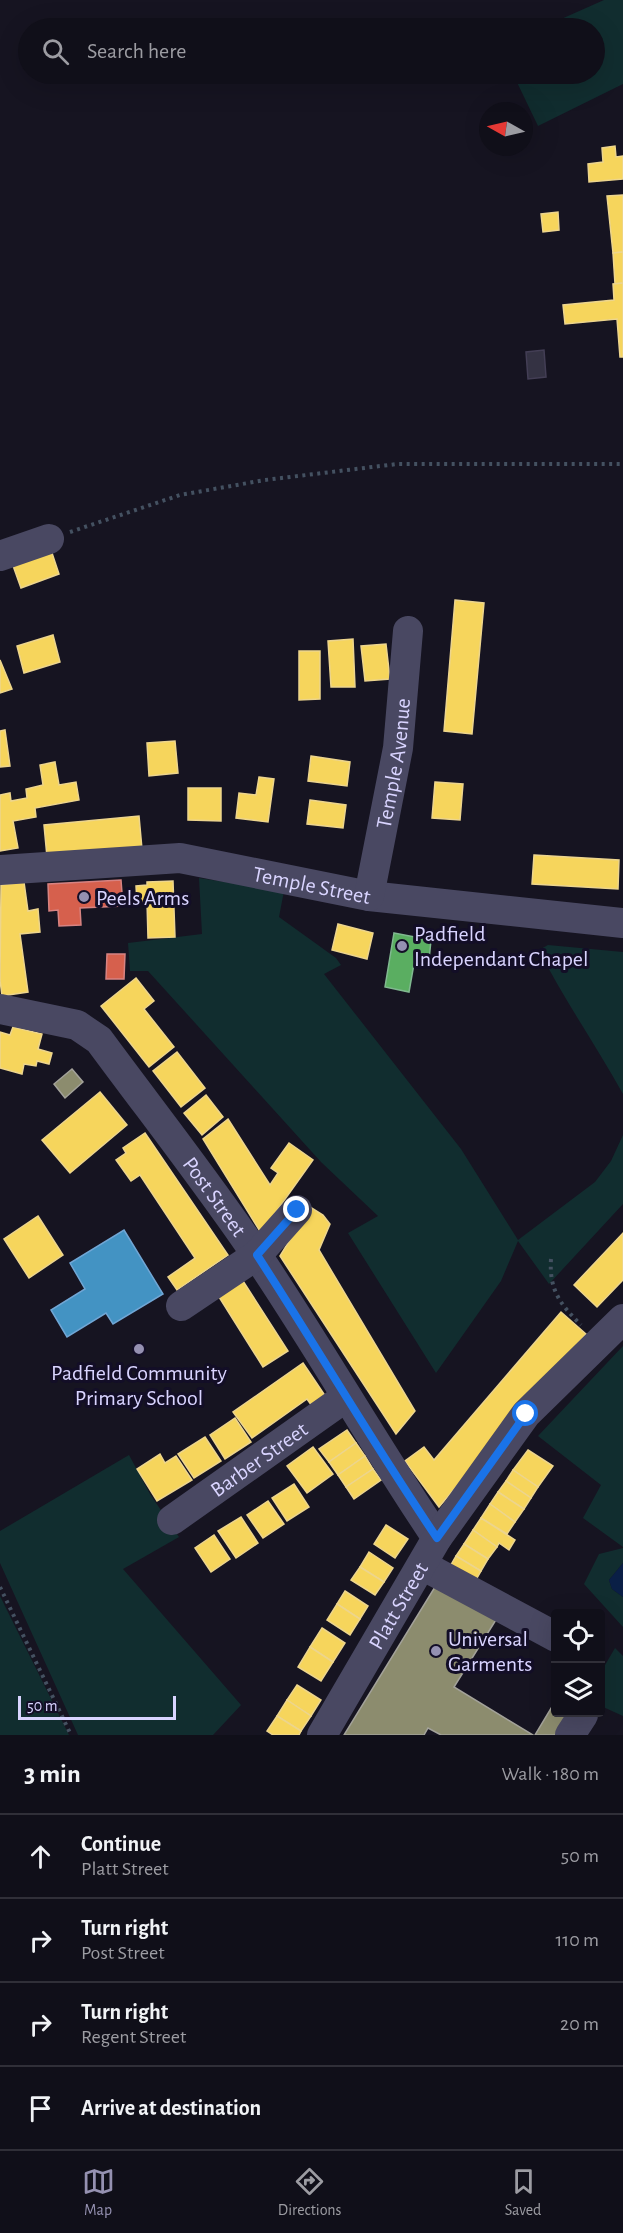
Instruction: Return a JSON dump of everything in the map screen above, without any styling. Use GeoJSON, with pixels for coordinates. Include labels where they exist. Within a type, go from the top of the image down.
{"type":"FeatureCollection","features":[{"type":"Feature","properties":{"kind":"street"},"geometry":{"type":"LineString","coordinates":[[0,556],[49,539]]}},
{"type":"Feature","properties":{"kind":"street","name":"Temple Avenue"},"geometry":{"type":"LineString","coordinates":[[369,896],[398,748],[408,631]]}},
{"type":"Feature","properties":{"kind":"street","name":"Temple Street"},"geometry":{"type":"LineString","coordinates":[[0,870],[180,858],[369,896],[623,923]]}},
{"type":"Feature","properties":{"kind":"street","name":"Post Street"},"geometry":{"type":"LineString","coordinates":[[0,1009],[77,1025],[99,1040],[257,1255],[437,1538]]}},
{"type":"Feature","properties":{"kind":"street"},"geometry":{"type":"LineString","coordinates":[[181,1306],[257,1255],[297,1210]]}},
{"type":"Feature","properties":{"kind":"street","name":"Platt Street"},"geometry":{"type":"LineString","coordinates":[[322,1735],[437,1538],[526,1414],[623,1318]]}},
{"type":"Feature","properties":{"kind":"street","name":"Barber Street"},"geometry":{"type":"LineString","coordinates":[[172,1520],[346,1396]]}},
{"type":"Feature","properties":{"kind":"street"},"geometry":{"type":"LineString","coordinates":[[422,1565],[551,1635]]}},
{"type":"Feature","properties":{"kind":"path"},"geometry":{"type":"LineString","coordinates":[[49,539],[180,495],[265,480],[397,464],[623,464]]}},
{"type":"Feature","properties":{"kind":"path"},"geometry":{"type":"LineString","coordinates":[[551,1260],[550,1276],[555,1294],[566,1310],[599,1342]]}},
{"type":"Feature","properties":{"kind":"path"},"geometry":{"type":"LineString","coordinates":[[0,1587],[71,1735]]}},
{"type":"Feature","properties":{"kind":"green space"},"geometry":{"type":"Polygon","coordinates":[[[604,0],[623,0],[623,84],[538,126],[533,116],[533,102],[526,102],[518,84],[605,84],[605,18],[564,18],[604,0]]]}},
{"type":"Feature","properties":{"kind":"green space"},"geometry":{"type":"Polygon","coordinates":[[[199,878],[284,891],[279,917],[336,958],[341,965],[324,974],[461,1149],[518,1240],[595,1182],[611,1161],[623,1135],[623,1204],[549,1284],[518,1241],[501,1281],[436,1373],[348,1233],[378,1216],[321,1162],[148,971],[130,971],[128,943],[202,934],[199,878]]]}},
{"type":"Feature","properties":{"kind":"green space"},"geometry":{"type":"Polygon","coordinates":[[[548,945],[623,952],[623,1094],[539,950],[548,945]]]}},
{"type":"Feature","properties":{"kind":"green space"},"geometry":{"type":"Polygon","coordinates":[[[623,1346],[623,1547],[583,1518],[601,1485],[538,1436],[623,1346]]]}},
{"type":"Feature","properties":{"kind":"green space"},"geometry":{"type":"Polygon","coordinates":[[[129,1455],[150,1494],[179,1537],[123,1569],[241,1705],[213,1735],[78,1735],[0,1563],[0,1531],[129,1455]]]}},
{"type":"Feature","properties":{"kind":"green space"},"geometry":{"type":"Polygon","coordinates":[[[623,1548],[623,1563],[609,1580],[612,1589],[623,1597],[623,1627],[584,1584],[599,1554],[623,1548]]]}},
{"type":"Feature","properties":{"kind":"green space"},"geometry":{"type":"Polygon","coordinates":[[[0,1596],[69,1735],[0,1735],[0,1596]]]}},
{"type":"Feature","properties":{"kind":"green space"},"geometry":{"type":"Polygon","coordinates":[[[615,1648],[623,1656],[623,1716],[605,1708],[605,1665],[615,1648]]]}},
{"type":"Feature","properties":{"kind":"water"},"geometry":{"type":"Polygon","coordinates":[[[623,1563],[623,1597],[612,1589],[609,1580],[623,1563]]]}},
{"type":"Feature","properties":{"kind":"building: Homes"},"geometry":{"type":"Polygon","coordinates":[[[615,146],[616,157],[623,156],[623,179],[589,182],[588,164],[603,162],[602,148],[615,146]]]}},
{"type":"Feature","properties":{"kind":"building: Homes"},"geometry":{"type":"Polygon","coordinates":[[[623,195],[623,252],[613,253],[607,196],[623,195]]]}},
{"type":"Feature","properties":{"kind":"building: Homes"},"geometry":{"type":"Polygon","coordinates":[[[558,212],[559,230],[543,232],[541,214],[558,212]]]}},
{"type":"Feature","properties":{"kind":"building: Homes"},"geometry":{"type":"Polygon","coordinates":[[[623,252],[623,283],[615,284],[613,253],[623,252]]]}},
{"type":"Feature","properties":{"kind":"building: Homes"},"geometry":{"type":"Polygon","coordinates":[[[623,283],[623,357],[620,357],[617,319],[565,324],[563,305],[614,300],[613,284],[623,283]]]}},
{"type":"Feature","properties":{"kind":"building: Homes"},"geometry":{"type":"Polygon","coordinates":[[[50,547],[59,574],[21,588],[11,560],[50,547]]]}},
{"type":"Feature","properties":{"kind":"building: Homes"},"geometry":{"type":"Polygon","coordinates":[[[455,600],[484,603],[472,734],[444,731],[455,600]]]}},
{"type":"Feature","properties":{"kind":"building: Homes"},"geometry":{"type":"Polygon","coordinates":[[[53,635],[60,662],[24,673],[17,646],[53,635]]]}},
{"type":"Feature","properties":{"kind":"building: Homes"},"geometry":{"type":"Polygon","coordinates":[[[353,639],[355,687],[331,687],[328,641],[353,639]]]}},
{"type":"Feature","properties":{"kind":"building: Homes"},"geometry":{"type":"Polygon","coordinates":[[[386,644],[390,679],[365,681],[361,646],[386,644]]]}},
{"type":"Feature","properties":{"kind":"building: Homes"},"geometry":{"type":"Polygon","coordinates":[[[299,651],[320,651],[320,699],[299,700],[299,651]]]}},
{"type":"Feature","properties":{"kind":"building: Homes"},"geometry":{"type":"Polygon","coordinates":[[[0,660],[12,689],[0,693],[0,660]]]}},
{"type":"Feature","properties":{"kind":"building: Homes"},"geometry":{"type":"Polygon","coordinates":[[[5,730],[10,766],[0,767],[0,731],[5,730]]]}},
{"type":"Feature","properties":{"kind":"building: Homes"},"geometry":{"type":"Polygon","coordinates":[[[175,741],[178,773],[149,776],[147,743],[175,741]]]}},
{"type":"Feature","properties":{"kind":"building: Homes"},"geometry":{"type":"Polygon","coordinates":[[[311,756],[350,762],[347,786],[308,781],[311,756]]]}},
{"type":"Feature","properties":{"kind":"building: Homes"},"geometry":{"type":"Polygon","coordinates":[[[55,762],[59,785],[76,782],[79,800],[35,808],[36,817],[13,821],[18,848],[0,851],[0,795],[10,793],[11,801],[27,798],[26,789],[43,785],[40,765],[55,762]]]}},
{"type":"Feature","properties":{"kind":"building: Homes"},"geometry":{"type":"Polygon","coordinates":[[[259,777],[274,779],[268,822],[236,818],[239,793],[256,795],[259,777]]]}},
{"type":"Feature","properties":{"kind":"building: Homes"},"geometry":{"type":"Polygon","coordinates":[[[435,782],[463,784],[460,820],[432,818],[435,782]]]}},
{"type":"Feature","properties":{"kind":"building: Homes"},"geometry":{"type":"Polygon","coordinates":[[[188,788],[221,788],[221,821],[188,820],[188,788]]]}},
{"type":"Feature","properties":{"kind":"building: Homes"},"geometry":{"type":"Polygon","coordinates":[[[310,800],[346,805],[343,828],[307,824],[310,800]]]}},
{"type":"Feature","properties":{"kind":"building: Homes"},"geometry":{"type":"Polygon","coordinates":[[[139,816],[142,849],[47,857],[44,825],[139,816]]]}},
{"type":"Feature","properties":{"kind":"building: Homes"},"geometry":{"type":"Polygon","coordinates":[[[534,855],[619,860],[618,889],[532,884],[534,855]]]}},
{"type":"Feature","properties":{"kind":"building: Homes"},"geometry":{"type":"Polygon","coordinates":[[[173,881],[175,937],[148,938],[147,902],[137,903],[136,886],[147,885],[147,882],[173,881]]]}},
{"type":"Feature","properties":{"kind":"building: Homes"},"geometry":{"type":"Polygon","coordinates":[[[24,882],[28,911],[38,909],[40,932],[20,934],[28,992],[2,996],[0,980],[1,885],[24,882]]]}},
{"type":"Feature","properties":{"kind":"building: Homes"},"geometry":{"type":"Polygon","coordinates":[[[338,924],[373,933],[367,959],[332,950],[338,924]]]}},
{"type":"Feature","properties":{"kind":"building: Homes"},"geometry":{"type":"Polygon","coordinates":[[[136,978],[154,1001],[144,1009],[174,1047],[149,1067],[101,1006],[136,978]]]}},
{"type":"Feature","properties":{"kind":"building: Homes"},"geometry":{"type":"Polygon","coordinates":[[[13,1027],[42,1034],[38,1049],[52,1053],[49,1064],[37,1061],[36,1066],[24,1064],[22,1074],[0,1068],[0,1032],[10,1035],[13,1027]]]}},
{"type":"Feature","properties":{"kind":"building: Homes"},"geometry":{"type":"Polygon","coordinates":[[[177,1052],[205,1088],[181,1107],[153,1071],[177,1052]]]}},
{"type":"Feature","properties":{"kind":"building: Homes"},"geometry":{"type":"Polygon","coordinates":[[[100,1092],[127,1125],[70,1173],[42,1140],[100,1092]]]}},
{"type":"Feature","properties":{"kind":"building: Homes"},"geometry":{"type":"Polygon","coordinates":[[[206,1095],[223,1117],[202,1135],[184,1113],[206,1095]]]}},
{"type":"Feature","properties":{"kind":"building: Homes"},"geometry":{"type":"Polygon","coordinates":[[[228,1119],[270,1185],[278,1173],[271,1168],[289,1143],[313,1160],[261,1233],[203,1139],[228,1119]]]}},
{"type":"Feature","properties":{"kind":"building: Homes"},"geometry":{"type":"Polygon","coordinates":[[[145,1133],[228,1255],[177,1290],[168,1277],[195,1258],[140,1175],[131,1181],[116,1160],[126,1153],[123,1148],[145,1133]]]}},
{"type":"Feature","properties":{"kind":"building: Homes"},"geometry":{"type":"Polygon","coordinates":[[[310,1207],[323,1215],[330,1224],[319,1250],[415,1411],[396,1434],[280,1256],[310,1207]]]}},
{"type":"Feature","properties":{"kind":"building: Homes"},"geometry":{"type":"Polygon","coordinates":[[[38,1216],[63,1255],[29,1278],[4,1239],[38,1216]]]}},
{"type":"Feature","properties":{"kind":"building: Homes"},"geometry":{"type":"Polygon","coordinates":[[[623,1233],[623,1280],[597,1307],[574,1285],[623,1233]]]}},
{"type":"Feature","properties":{"kind":"building: Homes"},"geometry":{"type":"Polygon","coordinates":[[[243,1281],[288,1351],[263,1367],[219,1297],[243,1281]]]}},
{"type":"Feature","properties":{"kind":"building: Homes"},"geometry":{"type":"Polygon","coordinates":[[[561,1312],[586,1334],[439,1507],[405,1461],[424,1447],[434,1460],[561,1312]]]}},
{"type":"Feature","properties":{"kind":"building: Homes"},"geometry":{"type":"Polygon","coordinates":[[[303,1363],[326,1397],[312,1406],[307,1399],[252,1438],[233,1412],[303,1363]]]}},
{"type":"Feature","properties":{"kind":"building: Homes"},"geometry":{"type":"Polygon","coordinates":[[[235,1418],[251,1442],[225,1459],[210,1435],[235,1418]]]}},
{"type":"Feature","properties":{"kind":"building: Homes"},"geometry":{"type":"Polygon","coordinates":[[[347,1430],[356,1443],[329,1462],[319,1449],[347,1430]]]}},
{"type":"Feature","properties":{"kind":"building: Homes"},"geometry":{"type":"Polygon","coordinates":[[[205,1437],[221,1461],[194,1478],[178,1454],[205,1437]]]}},
{"type":"Feature","properties":{"kind":"building: Homes"},"geometry":{"type":"Polygon","coordinates":[[[356,1443],[365,1456],[338,1475],[329,1462],[356,1443]]]}},
{"type":"Feature","properties":{"kind":"building: Homes"},"geometry":{"type":"Polygon","coordinates":[[[313,1447],[333,1474],[307,1493],[287,1466],[313,1447]]]}},
{"type":"Feature","properties":{"kind":"building: Homes"},"geometry":{"type":"Polygon","coordinates":[[[528,1450],[553,1466],[538,1487],[513,1470],[528,1450]]]}},
{"type":"Feature","properties":{"kind":"building: Homes"},"geometry":{"type":"Polygon","coordinates":[[[160,1454],[165,1463],[176,1456],[192,1480],[157,1501],[137,1469],[160,1454]]]}},
{"type":"Feature","properties":{"kind":"building: Homes"},"geometry":{"type":"Polygon","coordinates":[[[365,1456],[373,1469],[346,1487],[338,1475],[365,1456]]]}},
{"type":"Feature","properties":{"kind":"building: Homes"},"geometry":{"type":"Polygon","coordinates":[[[373,1469],[381,1480],[354,1499],[346,1487],[373,1469]]]}},
{"type":"Feature","properties":{"kind":"building: Homes"},"geometry":{"type":"Polygon","coordinates":[[[513,1470],[538,1487],[531,1498],[506,1481],[513,1470]]]}},
{"type":"Feature","properties":{"kind":"building: Homes"},"geometry":{"type":"Polygon","coordinates":[[[506,1481],[531,1498],[524,1509],[498,1492],[506,1481]]]}},
{"type":"Feature","properties":{"kind":"building: Homes"},"geometry":{"type":"Polygon","coordinates":[[[294,1484],[309,1507],[287,1521],[272,1498],[294,1484]]]}},
{"type":"Feature","properties":{"kind":"building: Homes"},"geometry":{"type":"Polygon","coordinates":[[[498,1492],[524,1509],[515,1522],[490,1504],[498,1492]]]}},
{"type":"Feature","properties":{"kind":"building: Homes"},"geometry":{"type":"Polygon","coordinates":[[[268,1501],[284,1524],[263,1538],[247,1515],[268,1501]]]}},
{"type":"Feature","properties":{"kind":"building: Homes"},"geometry":{"type":"Polygon","coordinates":[[[490,1504],[515,1522],[507,1534],[481,1518],[490,1504]]]}},
{"type":"Feature","properties":{"kind":"building: Homes"},"geometry":{"type":"Polygon","coordinates":[[[241,1517],[258,1543],[236,1558],[218,1531],[241,1517]]]}},
{"type":"Feature","properties":{"kind":"building: Homes"},"geometry":{"type":"Polygon","coordinates":[[[481,1518],[515,1540],[509,1550],[499,1543],[497,1547],[473,1530],[481,1518]]]}},
{"type":"Feature","properties":{"kind":"building: Homes"},"geometry":{"type":"Polygon","coordinates":[[[386,1525],[408,1539],[395,1558],[374,1544],[386,1525]]]}},
{"type":"Feature","properties":{"kind":"building: Homes"},"geometry":{"type":"Polygon","coordinates":[[[473,1530],[497,1547],[488,1559],[464,1544],[473,1530]]]}},
{"type":"Feature","properties":{"kind":"building: Homes"},"geometry":{"type":"Polygon","coordinates":[[[214,1535],[230,1559],[211,1572],[195,1548],[214,1535]]]}},
{"type":"Feature","properties":{"kind":"building: Homes"},"geometry":{"type":"Polygon","coordinates":[[[464,1544],[488,1559],[481,1571],[456,1556],[464,1544]]]}},
{"type":"Feature","properties":{"kind":"building: Homes"},"geometry":{"type":"Polygon","coordinates":[[[369,1552],[393,1568],[384,1582],[360,1567],[369,1552]]]}},
{"type":"Feature","properties":{"kind":"building: Homes"},"geometry":{"type":"Polygon","coordinates":[[[456,1556],[481,1571],[473,1585],[448,1570],[456,1556]]]}},
{"type":"Feature","properties":{"kind":"building: Homes"},"geometry":{"type":"Polygon","coordinates":[[[360,1567],[384,1582],[375,1595],[351,1580],[360,1567]]]}},
{"type":"Feature","properties":{"kind":"building: Homes"},"geometry":{"type":"Polygon","coordinates":[[[345,1591],[368,1606],[360,1619],[337,1604],[345,1591]]]}},
{"type":"Feature","properties":{"kind":"building: Homes"},"geometry":{"type":"Polygon","coordinates":[[[337,1604],[360,1619],[350,1635],[327,1620],[337,1604]]]}},
{"type":"Feature","properties":{"kind":"building: Homes"},"geometry":{"type":"Polygon","coordinates":[[[322,1628],[345,1643],[333,1662],[310,1647],[322,1628]]]}},
{"type":"Feature","properties":{"kind":"building: Homes"},"geometry":{"type":"Polygon","coordinates":[[[310,1647],[333,1662],[321,1681],[298,1667],[310,1647]]]}},
{"type":"Feature","properties":{"kind":"building: Homes"},"geometry":{"type":"Polygon","coordinates":[[[297,1685],[321,1700],[311,1716],[287,1700],[297,1685]]]}},
{"type":"Feature","properties":{"kind":"building: Homes"},"geometry":{"type":"Polygon","coordinates":[[[287,1700],[311,1716],[301,1731],[277,1716],[287,1700]]]}},
{"type":"Feature","properties":{"kind":"building: Homes"},"geometry":{"type":"Polygon","coordinates":[[[277,1716],[301,1731],[299,1735],[273,1735],[267,1731],[277,1716]]]}},
{"type":"Feature","properties":{"kind":"building: Shops"},"geometry":{"type":"Polygon","coordinates":[[[121,880],[123,906],[80,908],[81,925],[59,926],[58,910],[49,911],[48,884],[121,880]]]}},
{"type":"Feature","properties":{"kind":"building: Shops"},"geometry":{"type":"Polygon","coordinates":[[[107,954],[125,954],[124,979],[106,979],[107,954]]]}},
{"type":"Feature","properties":{"kind":"building: Schools"},"geometry":{"type":"Polygon","coordinates":[[[124,1230],[163,1294],[113,1324],[106,1313],[67,1337],[51,1310],[85,1289],[70,1263],[124,1230]]]}},
{"type":"Feature","properties":{"kind":"building: Public"},"geometry":{"type":"Polygon","coordinates":[[[394,933],[431,940],[429,960],[415,958],[409,992],[385,987],[394,933]]]}},
{"type":"Feature","properties":{"kind":"building: Industry"},"geometry":{"type":"Polygon","coordinates":[[[72,1069],[83,1082],[65,1098],[54,1084],[72,1069]]]}},
{"type":"Feature","properties":{"kind":"building: Industry","name":"Universal Garments"},"geometry":{"type":"Polygon","coordinates":[[[438,1582],[499,1615],[454,1687],[533,1735],[441,1735],[428,1728],[424,1735],[344,1735],[438,1582]]]}},
{"type":"Feature","properties":{"kind":"building: Industry"},"geometry":{"type":"Polygon","coordinates":[[[551,1708],[551,1717],[570,1717],[560,1735],[535,1735],[551,1708]]]}},
{"type":"Feature","properties":{"kind":"building: Other"},"geometry":{"type":"Polygon","coordinates":[[[544,350],[546,377],[528,379],[526,352],[544,350]]]}},
{"type":"Feature","properties":{"kind":"place","name":"Peels Arms"},"geometry":{"type":"Point","coordinates":[84,897]}},
{"type":"Feature","properties":{"kind":"place","name":"Padfield Independant Chapel"},"geometry":{"type":"Point","coordinates":[402,946]}},
{"type":"Feature","properties":{"kind":"place","name":"Padfield Community Primary School"},"geometry":{"type":"Point","coordinates":[139,1349]}},
{"type":"Feature","properties":{"kind":"place","name":"Universal Garments"},"geometry":{"type":"Point","coordinates":[436,1651]}},
{"type":"Feature","properties":{"kind":"route"},"geometry":{"type":"LineString","coordinates":[[297,1210],[257,1255],[437,1538],[526,1414]]}}]}
